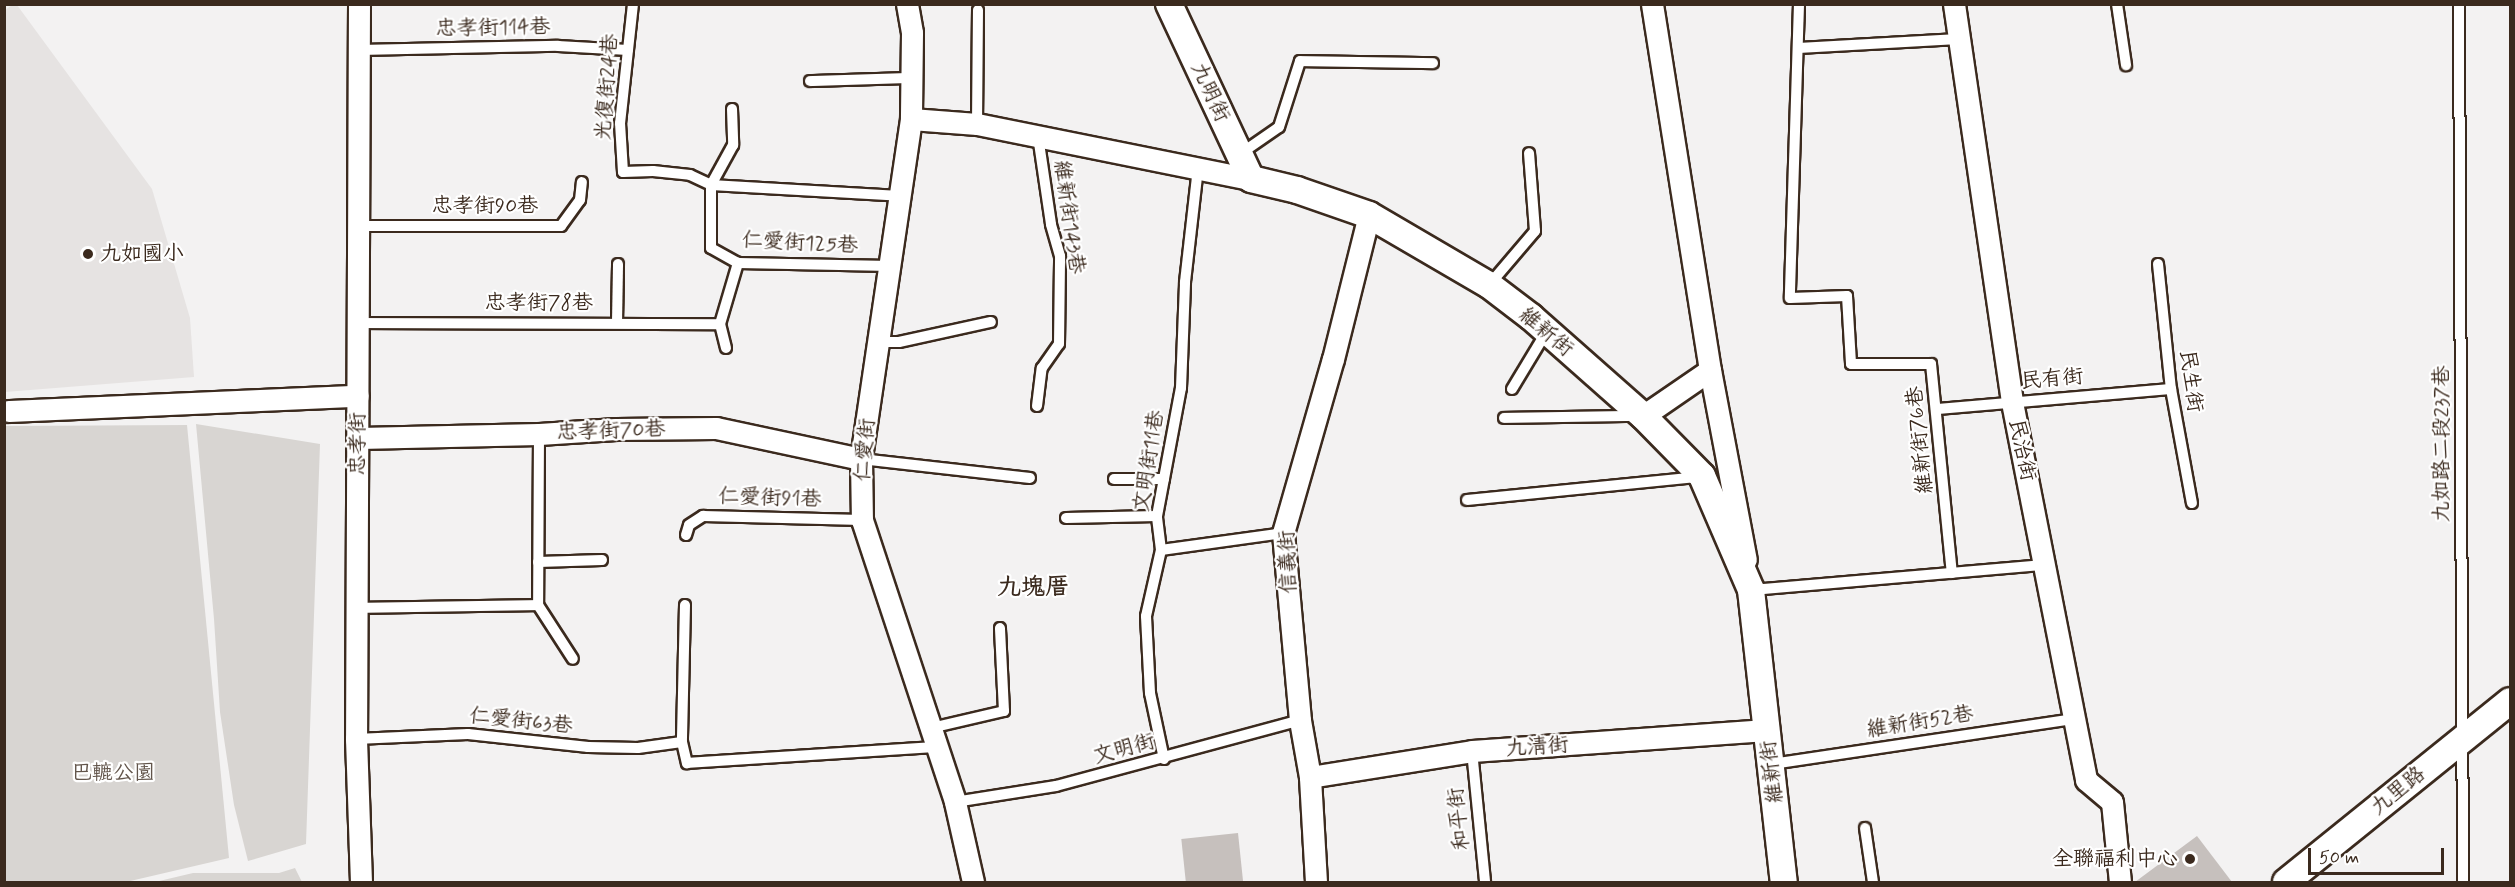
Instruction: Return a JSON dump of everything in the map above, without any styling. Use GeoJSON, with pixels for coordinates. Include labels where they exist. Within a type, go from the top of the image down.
{"type":"FeatureCollection","features":[{"type":"Feature","properties":{"kind":"street","name":"忠孝街"},"geometry":{"type":"LineString","coordinates":[[359,4],[356,738],[361,882]]}},
{"type":"Feature","properties":{"kind":"street","name":"仁愛街"},"geometry":{"type":"LineString","coordinates":[[907,4],[912,33],[911,119],[861,459],[862,520],[954,802],[973,882]]}},
{"type":"Feature","properties":{"kind":"street","name":"九明街"},"geometry":{"type":"LineString","coordinates":[[1169,4],[1251,179]]}},
{"type":"Feature","properties":{"kind":"street","name":"維新街"},"geometry":{"type":"LineString","coordinates":[[1652,4],[1710,370],[1751,590],[1784,882]]}},
{"type":"Feature","properties":{"kind":"street","name":"民治街"},"geometry":{"type":"LineString","coordinates":[[1953,4],[2012,402],[2046,565],[2086,780],[2112,802],[2119,882]]}},
{"type":"Feature","properties":{"kind":"street"},"geometry":{"type":"LineString","coordinates":[[911,119],[977,124],[1251,179]]}},
{"type":"Feature","properties":{"kind":"street","name":"維新街"},"geometry":{"type":"LineString","coordinates":[[1251,179],[1296,190],[1369,215],[1489,285],[1547,331],[1643,416],[1702,476],[1751,590]]}},
{"type":"Feature","properties":{"kind":"street","name":"信義街"},"geometry":{"type":"LineString","coordinates":[[1316,882],[1310,777],[1300,720],[1283,533],[1333,359],[1369,215]]}},
{"type":"Feature","properties":{"kind":"street"},"geometry":{"type":"LineString","coordinates":[[1643,416],[1710,370]]}},
{"type":"Feature","properties":{"kind":"street"},"geometry":{"type":"LineString","coordinates":[[8,411],[358,396]]}},
{"type":"Feature","properties":{"kind":"street","name":"忠孝街70巷"},"geometry":{"type":"LineString","coordinates":[[359,438],[539,434],[616,429],[716,428],[861,459]]}},
{"type":"Feature","properties":{"kind":"street","name":"九里路"},"geometry":{"type":"LineString","coordinates":[[2286,882],[2511,701]]}},
{"type":"Feature","properties":{"kind":"street","name":"九清街"},"geometry":{"type":"LineString","coordinates":[[1310,777],[1472,751],[1766,730]]}},
{"type":"Feature","properties":{"kind":"lane","name":"光復街24巷"},"geometry":{"type":"LineString","coordinates":[[633,4],[620,123],[623,172],[653,171],[690,175],[711,185]]}},
{"type":"Feature","properties":{"kind":"lane"},"geometry":{"type":"LineString","coordinates":[[1799,4],[1799,48],[1958,39]]}},
{"type":"Feature","properties":{"kind":"lane"},"geometry":{"type":"LineString","coordinates":[[2117,4],[2126,65]]}},
{"type":"Feature","properties":{"kind":"lane","name":"九如路二段237巷"},"geometry":{"type":"LineString","coordinates":[[2459,4],[2463,882]]}},
{"type":"Feature","properties":{"kind":"lane"},"geometry":{"type":"LineString","coordinates":[[977,124],[978,10]]}},
{"type":"Feature","properties":{"kind":"lane","name":"忠孝街114巷"},"geometry":{"type":"LineString","coordinates":[[359,50],[558,46],[628,50]]}},
{"type":"Feature","properties":{"kind":"lane","name":"維新街76巷"},"geometry":{"type":"LineString","coordinates":[[1799,48],[1790,298],[1847,296],[1851,364],[1931,364],[1952,573]]}},
{"type":"Feature","properties":{"kind":"lane"},"geometry":{"type":"LineString","coordinates":[[1239,155],[1279,127],[1300,61],[1433,63]]}},
{"type":"Feature","properties":{"kind":"lane"},"geometry":{"type":"LineString","coordinates":[[810,81],[911,78]]}},
{"type":"Feature","properties":{"kind":"lane","name":"仁愛街125巷"},"geometry":{"type":"LineString","coordinates":[[732,109],[733,145],[711,185],[711,248],[738,262],[891,266]]}},
{"type":"Feature","properties":{"kind":"lane","name":"維新街143巷"},"geometry":{"type":"LineString","coordinates":[[1037,406],[1042,368],[1059,344],[1060,256],[1051,224],[1038,136]]}},
{"type":"Feature","properties":{"kind":"lane"},"geometry":{"type":"LineString","coordinates":[[1489,285],[1535,231],[1529,153]]}},
{"type":"Feature","properties":{"kind":"lane","name":"文明街11巷"},"geometry":{"type":"LineString","coordinates":[[1164,759],[1150,693],[1146,616],[1161,550],[1157,516],[1181,388],[1185,282],[1198,168]]}},
{"type":"Feature","properties":{"kind":"lane","name":"忠孝街90巷"},"geometry":{"type":"LineString","coordinates":[[358,226],[561,226],[579,200],[582,182]]}},
{"type":"Feature","properties":{"kind":"lane"},"geometry":{"type":"LineString","coordinates":[[711,185],[900,196]]}},
{"type":"Feature","properties":{"kind":"lane"},"geometry":{"type":"LineString","coordinates":[[726,348],[720,324],[738,262]]}},
{"type":"Feature","properties":{"kind":"lane"},"geometry":{"type":"LineString","coordinates":[[617,323],[618,264]]}},
{"type":"Feature","properties":{"kind":"lane","name":"民生街"},"geometry":{"type":"LineString","coordinates":[[2158,264],[2171,389],[2192,503]]}},
{"type":"Feature","properties":{"kind":"lane"},"geometry":{"type":"LineString","coordinates":[[879,342],[899,342],[992,322]]}},
{"type":"Feature","properties":{"kind":"lane","name":"忠孝街78巷"},"geometry":{"type":"LineString","coordinates":[[358,323],[720,324]]}},
{"type":"Feature","properties":{"kind":"lane"},"geometry":{"type":"LineString","coordinates":[[1512,389],[1547,331]]}},
{"type":"Feature","properties":{"kind":"lane","name":"民有街"},"geometry":{"type":"LineString","coordinates":[[1937,410],[2171,389]]}},
{"type":"Feature","properties":{"kind":"lane"},"geometry":{"type":"LineString","coordinates":[[1504,418],[1643,416]]}},
{"type":"Feature","properties":{"kind":"lane"},"geometry":{"type":"LineString","coordinates":[[539,434],[538,605],[573,659]]}},
{"type":"Feature","properties":{"kind":"lane"},"geometry":{"type":"LineString","coordinates":[[861,459],[1030,478]]}},
{"type":"Feature","properties":{"kind":"lane"},"geometry":{"type":"LineString","coordinates":[[1467,500],[1702,476]]}},
{"type":"Feature","properties":{"kind":"lane"},"geometry":{"type":"LineString","coordinates":[[1114,479],[1164,479]]}},
{"type":"Feature","properties":{"kind":"lane","name":"仁愛街91巷"},"geometry":{"type":"LineString","coordinates":[[687,535],[688,525],[703,516],[862,520]]}},
{"type":"Feature","properties":{"kind":"lane"},"geometry":{"type":"LineString","coordinates":[[1066,518],[1157,516]]}},
{"type":"Feature","properties":{"kind":"lane"},"geometry":{"type":"LineString","coordinates":[[1161,550],[1283,533]]}},
{"type":"Feature","properties":{"kind":"lane"},"geometry":{"type":"LineString","coordinates":[[538,562],[602,560]]}},
{"type":"Feature","properties":{"kind":"lane"},"geometry":{"type":"LineString","coordinates":[[1751,590],[2046,565]]}},
{"type":"Feature","properties":{"kind":"lane"},"geometry":{"type":"LineString","coordinates":[[356,608],[538,605]]}},
{"type":"Feature","properties":{"kind":"lane"},"geometry":{"type":"LineString","coordinates":[[685,605],[682,742],[687,763],[934,737],[1004,711],[1000,628]]}},
{"type":"Feature","properties":{"kind":"lane","name":"維新街52巷"},"geometry":{"type":"LineString","coordinates":[[1772,764],[2073,719]]}},
{"type":"Feature","properties":{"kind":"lane","name":"文明街"},"geometry":{"type":"LineString","coordinates":[[954,802],[1056,786],[1164,759],[1300,720]]}},
{"type":"Feature","properties":{"kind":"lane","name":"仁愛街63巷"},"geometry":{"type":"LineString","coordinates":[[356,738],[468,734],[588,747],[638,748],[682,742]]}},
{"type":"Feature","properties":{"kind":"lane","name":"和平街"},"geometry":{"type":"LineString","coordinates":[[1472,751],[1485,882]]}},
{"type":"Feature","properties":{"kind":"lane"},"geometry":{"type":"LineString","coordinates":[[1864,828],[1873,882]]}},
{"type":"Feature","properties":{"kind":"shaded area","name":"九如國小"},"geometry":{"type":"Polygon","coordinates":[[[12,5],[17,5],[152,189],[190,318],[194,377],[5,392],[4,11],[12,5]]]}},
{"type":"Feature","properties":{"kind":"green space"},"geometry":{"type":"Polygon","coordinates":[[[196,424],[320,444],[306,844],[248,861],[234,805],[220,712],[196,424]]]}},
{"type":"Feature","properties":{"kind":"green space","name":"巴轆公園"},"geometry":{"type":"Polygon","coordinates":[[[187,425],[229,858],[126,882],[5,882],[5,426],[187,425]]]}},
{"type":"Feature","properties":{"kind":"green space"},"geometry":{"type":"Polygon","coordinates":[[[295,868],[302,882],[155,882],[193,873],[279,873],[295,868]]]}},
{"type":"Feature","properties":{"kind":"building"},"geometry":{"type":"Polygon","coordinates":[[[1238,833],[1243,882],[1186,882],[1181,839],[1238,833]]]}},
{"type":"Feature","properties":{"kind":"building","name":"全聯福利中心"},"geometry":{"type":"Polygon","coordinates":[[[2197,836],[2232,882],[2135,882],[2197,836]]]}},
{"type":"Feature","properties":{"kind":"place","name":"九如國小"},"geometry":{"type":"Point","coordinates":[88,254]}},
{"type":"Feature","properties":{"kind":"place","name":"全聯福利中心"},"geometry":{"type":"Point","coordinates":[2190,859]}},
{"type":"Feature","properties":{"kind":"district","name":"九塊厝"},"geometry":{"type":"Point","coordinates":[1033,588]}}]}
